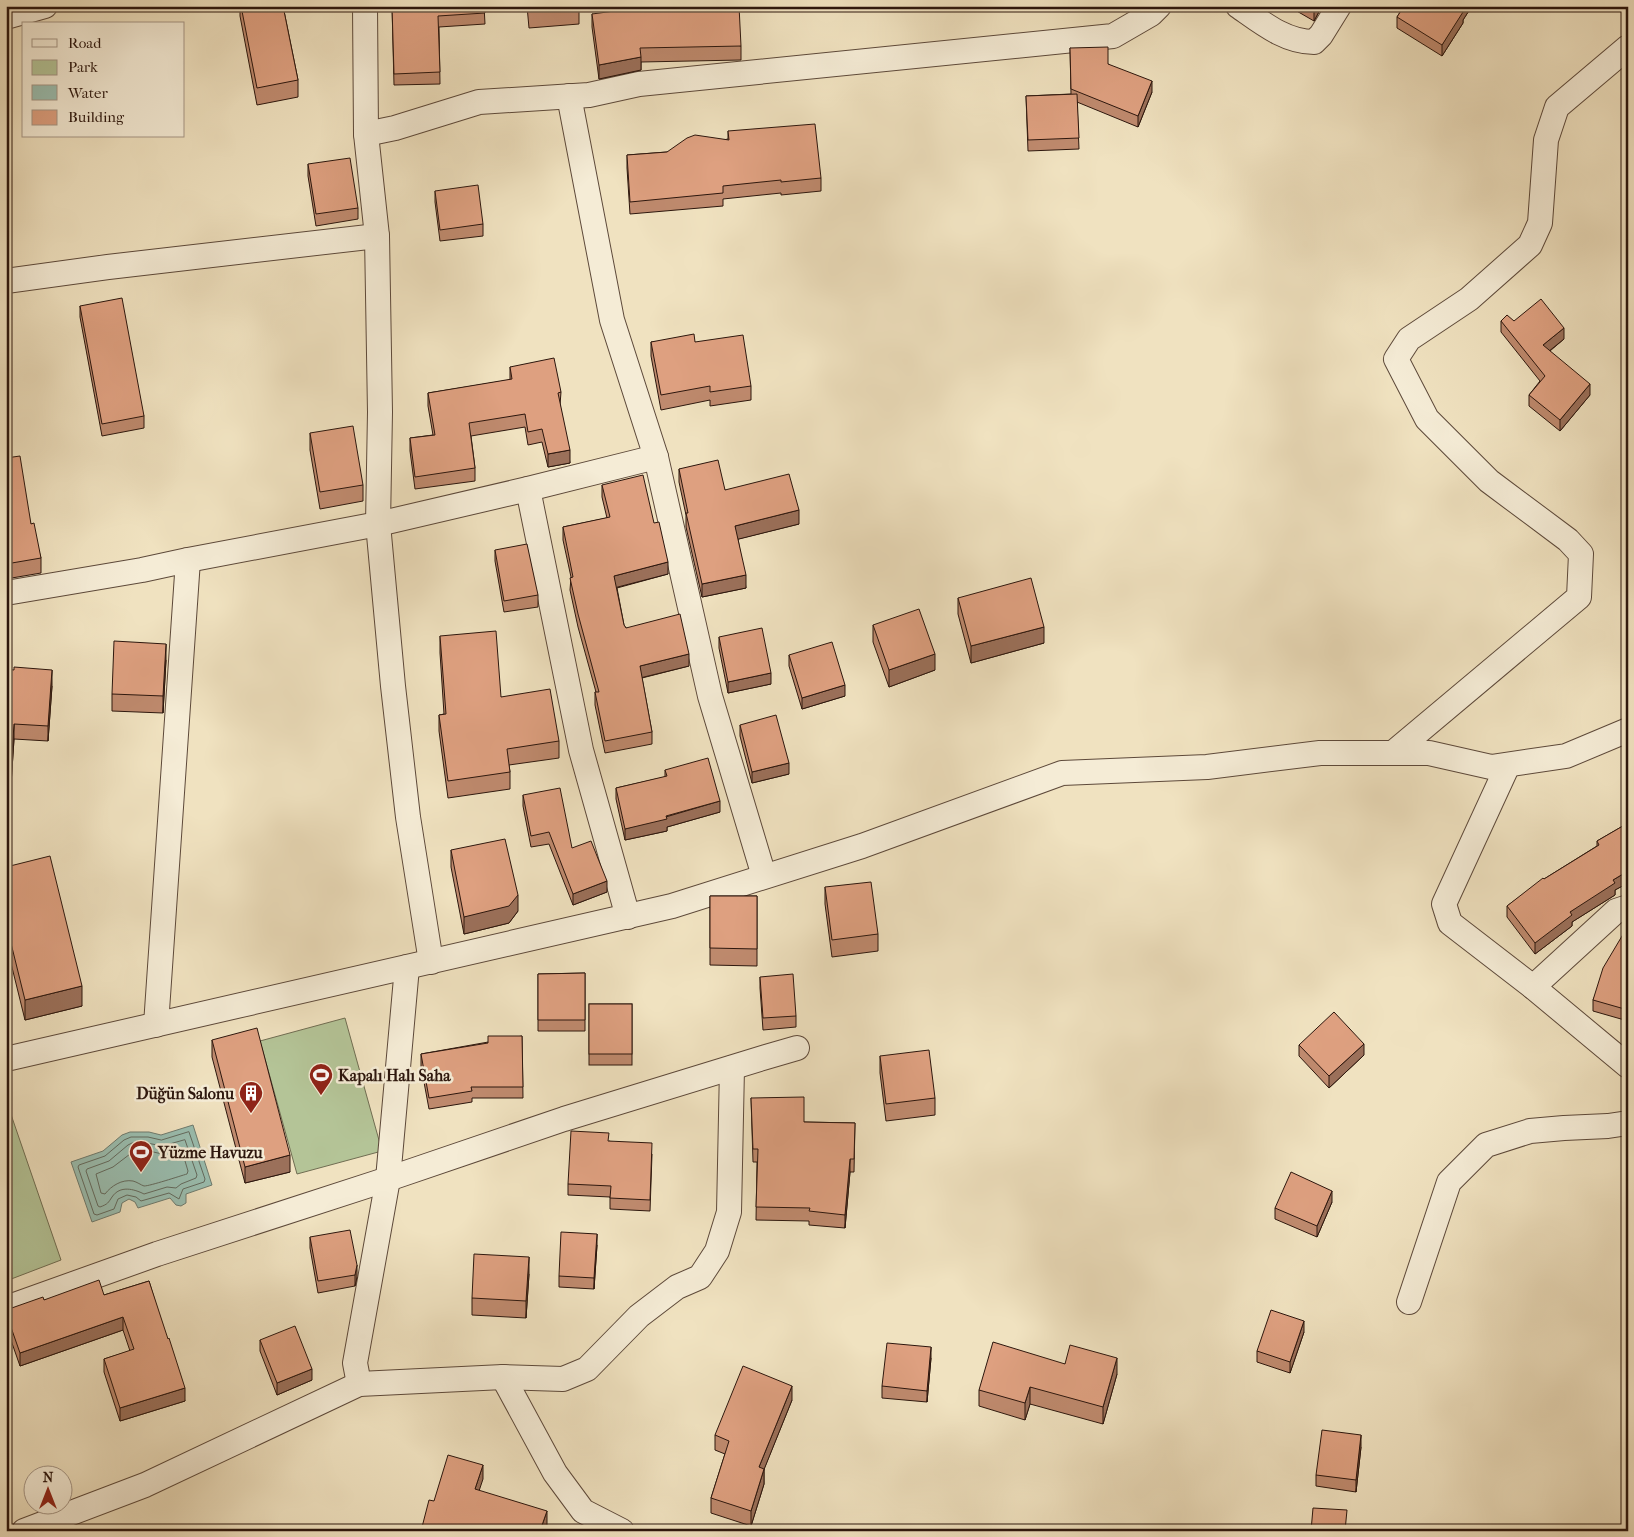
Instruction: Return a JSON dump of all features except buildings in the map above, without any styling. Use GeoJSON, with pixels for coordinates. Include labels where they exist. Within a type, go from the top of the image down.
{"type":"FeatureCollection","features":[{"type":"Feature","properties":{"kind":"street"},"geometry":{"type":"LineString","coordinates":[[6,17],[45,6]]}},
{"type":"Feature","properties":{"kind":"street"},"geometry":{"type":"LineString","coordinates":[[365,6],[366,134],[377,236],[380,412],[378,524],[393,686],[407,808],[431,962]]}},
{"type":"Feature","properties":{"kind":"street"},"geometry":{"type":"LineString","coordinates":[[366,134],[395,128],[479,102],[589,95],[639,84],[1113,36],[1151,14],[1159,6]]}},
{"type":"Feature","properties":{"kind":"street"},"geometry":{"type":"LineString","coordinates":[[1238,6],[1276,32],[1306,42],[1314,42],[1321,35],[1339,6]]}},
{"type":"Feature","properties":{"kind":"street"},"geometry":{"type":"LineString","coordinates":[[1393,753],[1579,597],[1581,554],[1568,540],[1489,481],[1427,419],[1396,359],[1409,338],[1470,299],[1530,245],[1540,222],[1546,140],[1557,107],[1628,47]]}},
{"type":"Feature","properties":{"kind":"street"},"geometry":{"type":"LineString","coordinates":[[569,96],[612,320],[656,457],[710,696],[764,876]]}},
{"type":"Feature","properties":{"kind":"street"},"geometry":{"type":"LineString","coordinates":[[6,281],[108,267],[377,236]]}},
{"type":"Feature","properties":{"kind":"street"},"geometry":{"type":"LineString","coordinates":[[6,593],[142,570],[378,524],[656,457]]}},
{"type":"Feature","properties":{"kind":"street"},"geometry":{"type":"LineString","coordinates":[[528,489],[581,750],[628,916]]}},
{"type":"Feature","properties":{"kind":"street"},"geometry":{"type":"LineString","coordinates":[[156,1025],[188,560]]}},
{"type":"Feature","properties":{"kind":"street"},"geometry":{"type":"LineString","coordinates":[[6,1059],[672,906],[862,846],[1062,773],[1207,768],[1320,753],[1429,753],[1499,766],[1566,756],[1628,730]]}},
{"type":"Feature","properties":{"kind":"street"},"geometry":{"type":"LineString","coordinates":[[1499,766],[1444,904],[1450,923],[1533,987],[1628,1066]]}},
{"type":"Feature","properties":{"kind":"street"},"geometry":{"type":"LineString","coordinates":[[1533,987],[1616,911],[1628,906]]}},
{"type":"Feature","properties":{"kind":"street"},"geometry":{"type":"LineString","coordinates":[[359,1384],[356,1363],[388,1179],[407,967]]}},
{"type":"Feature","properties":{"kind":"street"},"geometry":{"type":"LineString","coordinates":[[6,1308],[157,1254],[564,1120],[798,1048]]}},
{"type":"Feature","properties":{"kind":"street"},"geometry":{"type":"LineString","coordinates":[[24,1531],[145,1485],[359,1384],[503,1377],[563,1379],[587,1369],[639,1316],[677,1287],[700,1278],[717,1251],[729,1212],[732,1068]]}},
{"type":"Feature","properties":{"kind":"street"},"geometry":{"type":"LineString","coordinates":[[1409,1302],[1449,1182],[1486,1145],[1530,1131],[1628,1123]]}},
{"type":"Feature","properties":{"kind":"street"},"geometry":{"type":"LineString","coordinates":[[503,1377],[555,1473],[582,1511],[599,1526],[622,1531]]}},
{"type":"Feature","properties":{"kind":"green space","name":"Kapalı Halı Saha"},"geometry":{"type":"Polygon","coordinates":[[[345,1018],[382,1151],[297,1174],[260,1041],[345,1018]]]}},
{"type":"Feature","properties":{"kind":"green space"},"geometry":{"type":"Polygon","coordinates":[[[6,1100],[61,1260],[6,1281],[6,1100]]]}},
{"type":"Feature","properties":{"kind":"water","name":"Yüzme Havuzu"},"geometry":{"type":"Polygon","coordinates":[[[193,1125],[212,1185],[186,1194],[186,1203],[181,1206],[176,1205],[170,1198],[138,1208],[135,1202],[129,1199],[122,1203],[120,1212],[92,1222],[71,1162],[103,1151],[122,1135],[130,1132],[149,1132],[161,1135],[193,1125]]]}},
{"type":"Feature","properties":{"kind":"place","name":"Kapalı Halı Saha"},"geometry":{"type":"Point","coordinates":[321,1096]}},
{"type":"Feature","properties":{"kind":"place","name":"Düğün Salonu"},"geometry":{"type":"Point","coordinates":[251,1114]}},
{"type":"Feature","properties":{"kind":"place","name":"Yüzme Havuzu"},"geometry":{"type":"Point","coordinates":[141,1173]}}]}
